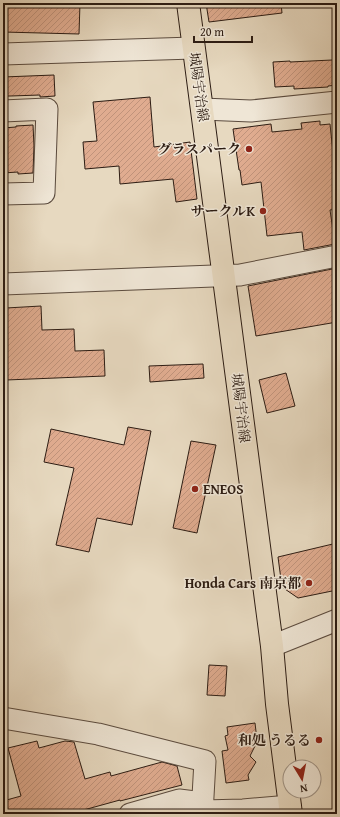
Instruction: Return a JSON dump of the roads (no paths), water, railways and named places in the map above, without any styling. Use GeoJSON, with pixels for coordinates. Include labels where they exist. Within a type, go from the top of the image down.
{"type":"FeatureCollection","features":[{"type":"Feature","properties":{"kind":"main road","name":"城陽宇治線"},"geometry":{"type":"LineString","coordinates":[[188,3],[272,646],[277,704],[291,810]]}},
{"type":"Feature","properties":{"kind":"street"},"geometry":{"type":"LineString","coordinates":[[3,54],[193,48]]}},
{"type":"Feature","properties":{"kind":"street"},"geometry":{"type":"LineString","coordinates":[[202,109],[251,111],[337,102]]}},
{"type":"Feature","properties":{"kind":"street"},"geometry":{"type":"LineString","coordinates":[[3,111],[47,109],[44,193],[3,194]]}},
{"type":"Feature","properties":{"kind":"street"},"geometry":{"type":"LineString","coordinates":[[3,284],[240,275],[337,256]]}},
{"type":"Feature","properties":{"kind":"street"},"geometry":{"type":"LineString","coordinates":[[272,646],[337,620]]}},
{"type":"Feature","properties":{"kind":"street"},"geometry":{"type":"LineString","coordinates":[[3,718],[98,734],[205,761],[203,809]]}},
{"type":"Feature","properties":{"kind":"street"},"geometry":{"type":"LineString","coordinates":[[130,814],[179,800],[203,809],[291,810]]}},
{"type":"Feature","properties":{"kind":"place","name":"グラスパーク"},"geometry":{"type":"Point","coordinates":[249,149]}},
{"type":"Feature","properties":{"kind":"place","name":"サークルK"},"geometry":{"type":"Point","coordinates":[263,211]}},
{"type":"Feature","properties":{"kind":"place","name":"ENEOS"},"geometry":{"type":"Point","coordinates":[195,489]}},
{"type":"Feature","properties":{"kind":"place","name":"Honda Cars 南京都"},"geometry":{"type":"Point","coordinates":[309,583]}},
{"type":"Feature","properties":{"kind":"place","name":"和処 うるる"},"geometry":{"type":"Point","coordinates":[319,740]}}]}
